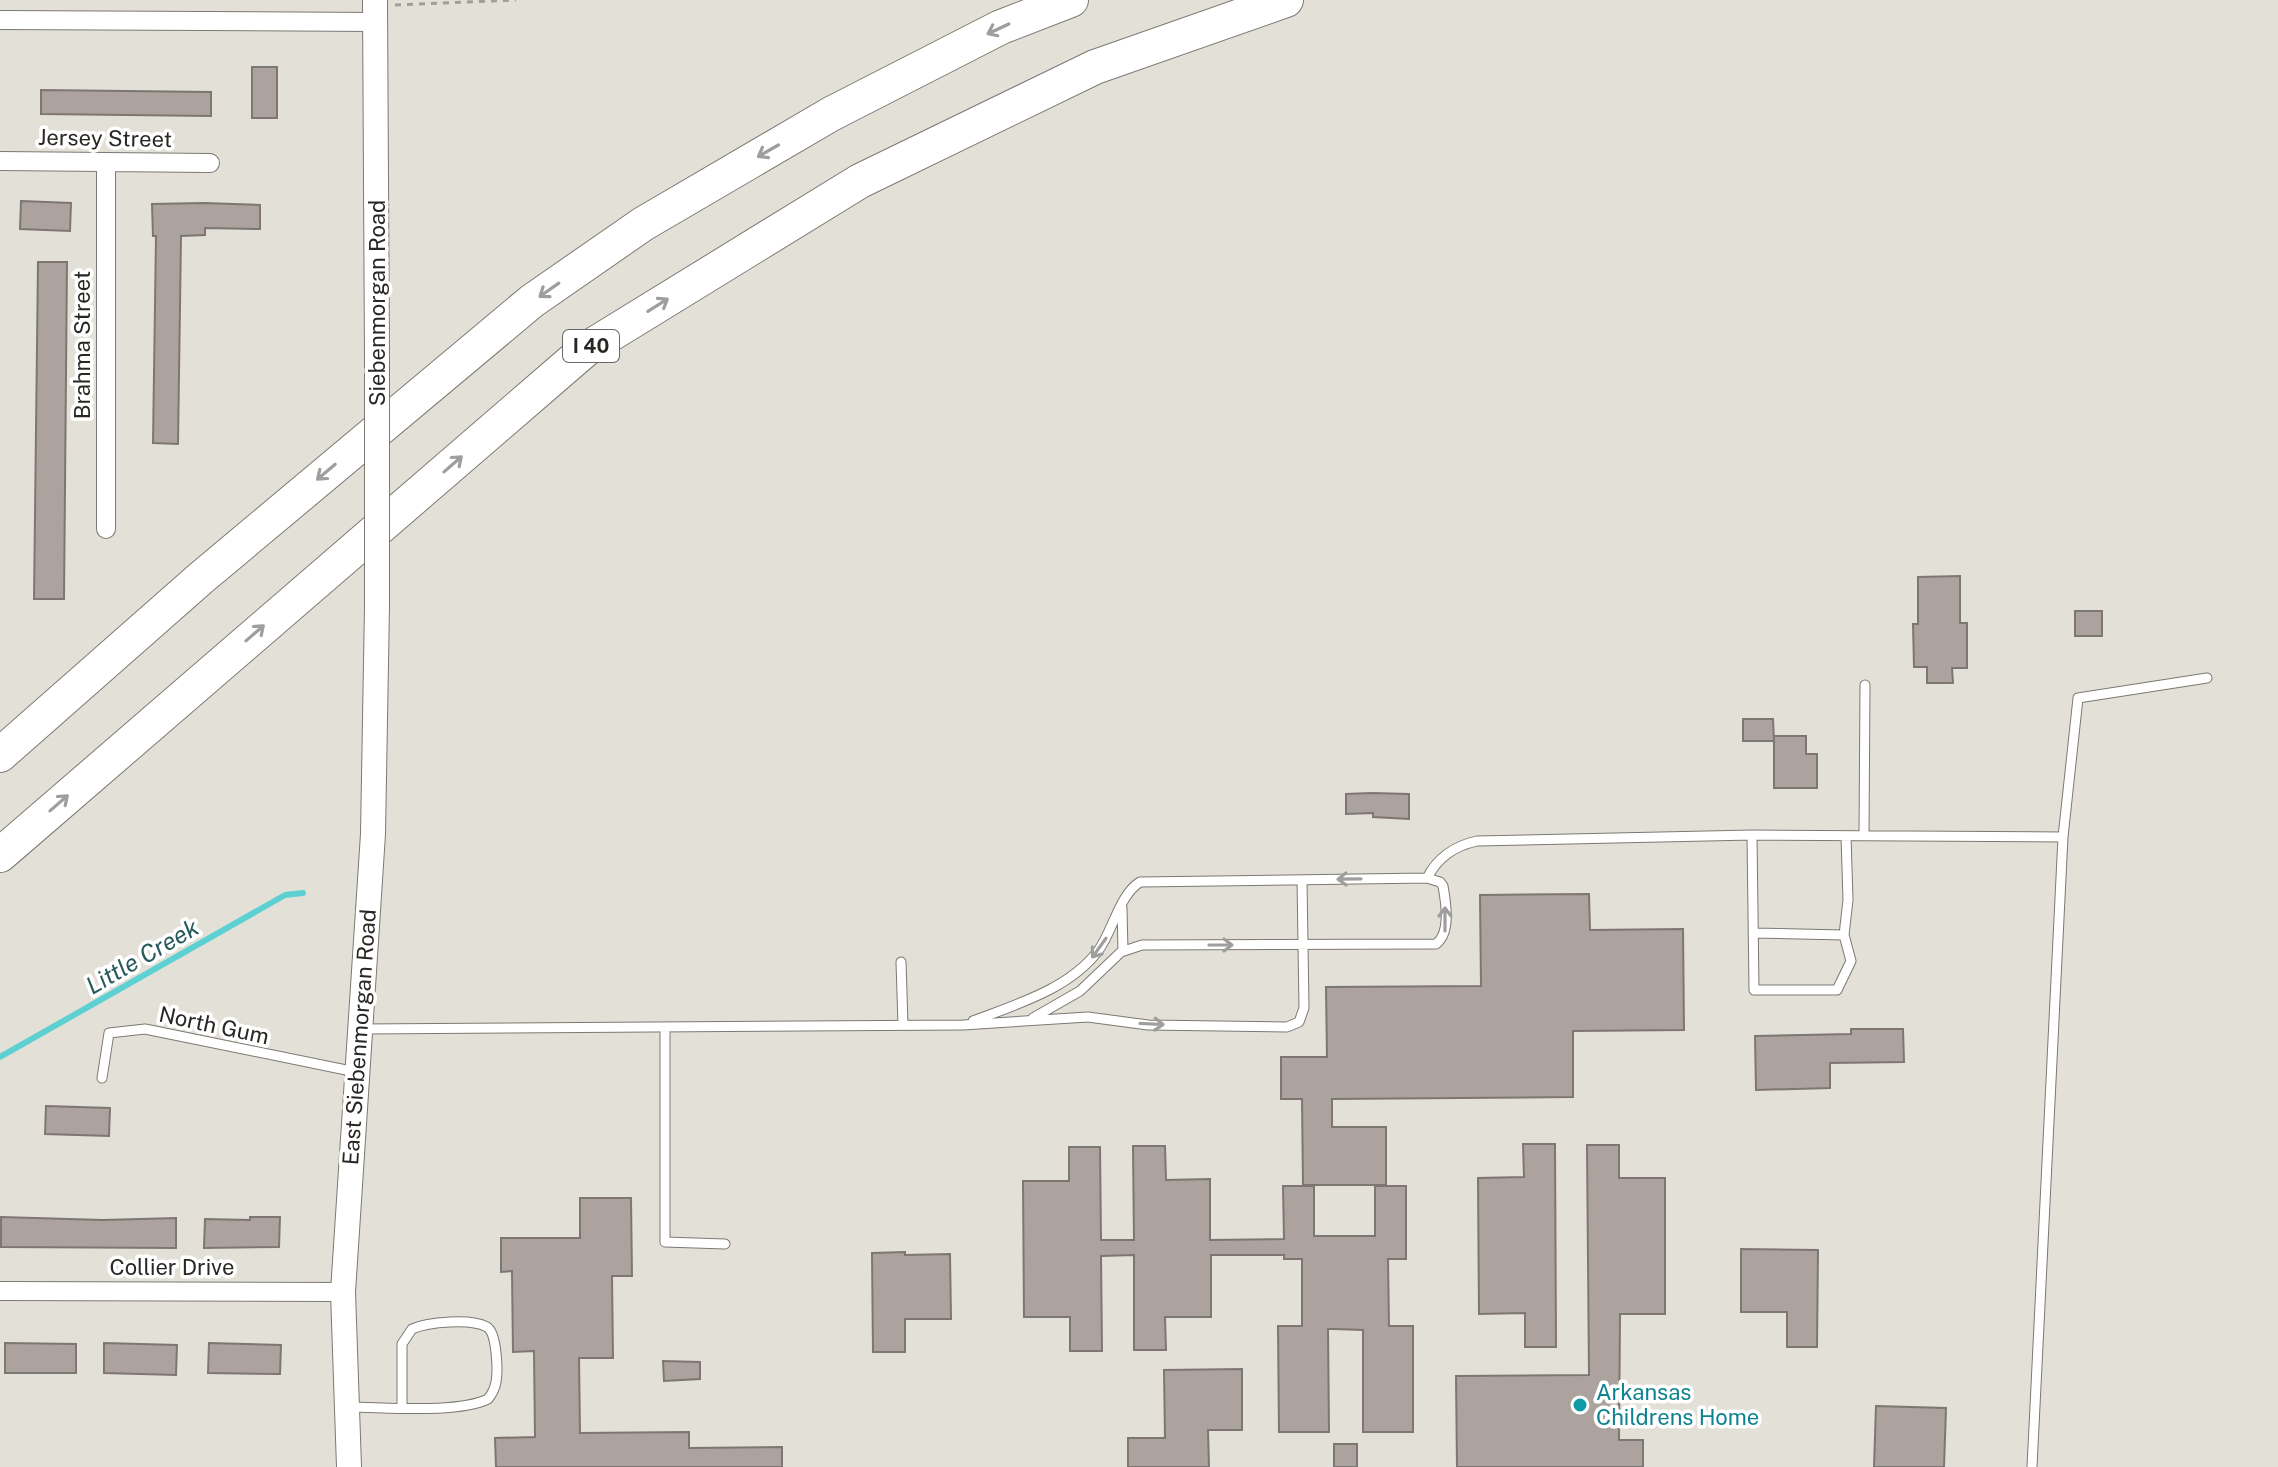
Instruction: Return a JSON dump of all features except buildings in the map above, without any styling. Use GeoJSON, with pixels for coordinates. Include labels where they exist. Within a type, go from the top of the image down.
{"type":"FeatureCollection","features":[{"type":"Feature","properties":{"kind":"highway"},"geometry":{"type":"LineString","coordinates":[[0,755],[201,578],[422,392],[557,284],[643,224],[831,114],[1001,27],[1071,0]]}},
{"type":"Feature","properties":{"kind":"highway","name":"I 40"},"geometry":{"type":"LineString","coordinates":[[0,855],[585,350],[860,181],[1095,67],[1286,0]]}},
{"type":"Feature","properties":{"kind":"street"},"geometry":{"type":"LineString","coordinates":[[0,20],[56,10],[375,9]]}},
{"type":"Feature","properties":{"kind":"street","name":"Siebenmorgan Road"},"geometry":{"type":"LineString","coordinates":[[375,9],[377,606]]}},
{"type":"Feature","properties":{"kind":"street","name":"Jersey Street"},"geometry":{"type":"LineString","coordinates":[[0,161],[210,163]]}},
{"type":"Feature","properties":{"kind":"street","name":"Brahma Street"},"geometry":{"type":"LineString","coordinates":[[106,162],[106,529]]}},
{"type":"Feature","properties":{"kind":"street","name":"East Siebenmorgan Road"},"geometry":{"type":"LineString","coordinates":[[349,1467],[343,1292],[373,834],[377,606]]}},
{"type":"Feature","properties":{"kind":"street","name":"Collier Drive"},"geometry":{"type":"LineString","coordinates":[[0,1291],[343,1292]]}},
{"type":"Feature","properties":{"kind":"lane"},"geometry":{"type":"LineString","coordinates":[[2032,1467],[2063,837],[2078,698],[2207,678]]}},
{"type":"Feature","properties":{"kind":"lane"},"geometry":{"type":"LineString","coordinates":[[1864,835],[1865,685]]}},
{"type":"Feature","properties":{"kind":"lane"},"geometry":{"type":"LineString","coordinates":[[1427,878],[1435,862],[1463,844],[1477,841],[1752,835],[2063,837]]}},
{"type":"Feature","properties":{"kind":"lane"},"geometry":{"type":"LineString","coordinates":[[1752,835],[1754,990],[1837,990],[1851,961],[1844,935],[1848,900],[1846,836]]}},
{"type":"Feature","properties":{"kind":"lane"},"geometry":{"type":"LineString","coordinates":[[963,1025],[1015,1005],[1071,977],[1098,951],[1133,887],[1149,881],[1427,878],[1443,886],[1445,930],[1439,942],[1432,945],[1142,945],[1123,951],[1080,991],[1028,1021]]}},
{"type":"Feature","properties":{"kind":"lane"},"geometry":{"type":"LineString","coordinates":[[359,1029],[963,1025],[1088,1017],[1148,1025],[1293,1026],[1299,1022],[1304,1008],[1302,880]]}},
{"type":"Feature","properties":{"kind":"lane"},"geometry":{"type":"LineString","coordinates":[[1122,905],[1123,951]]}},
{"type":"Feature","properties":{"kind":"lane"},"geometry":{"type":"LineString","coordinates":[[1753,933],[1844,935]]}},
{"type":"Feature","properties":{"kind":"lane"},"geometry":{"type":"LineString","coordinates":[[901,962],[903,1025]]}},
{"type":"Feature","properties":{"kind":"lane"},"geometry":{"type":"LineString","coordinates":[[665,1027],[665,1242],[725,1244]]}},
{"type":"Feature","properties":{"kind":"lane","name":"North Gum"},"geometry":{"type":"LineString","coordinates":[[102,1078],[109,1033],[145,1029],[356,1072]]}},
{"type":"Feature","properties":{"kind":"lane"},"geometry":{"type":"LineString","coordinates":[[348,1407],[402,1408],[463,1408],[488,1399],[496,1383],[495,1343],[491,1331],[487,1327],[459,1322],[412,1329],[402,1344],[402,1408]]}},
{"type":"Feature","properties":{"kind":"path"},"geometry":{"type":"LineString","coordinates":[[375,9],[516,0]]}},
{"type":"Feature","properties":{"kind":"waterway","name":"Little Creek"},"geometry":{"type":"LineString","coordinates":[[0,1057],[285,895],[303,893]]}},
{"type":"Feature","properties":{"kind":"place","name":"Arkansas Childrens Home"},"geometry":{"type":"Point","coordinates":[1580,1405]}}]}
